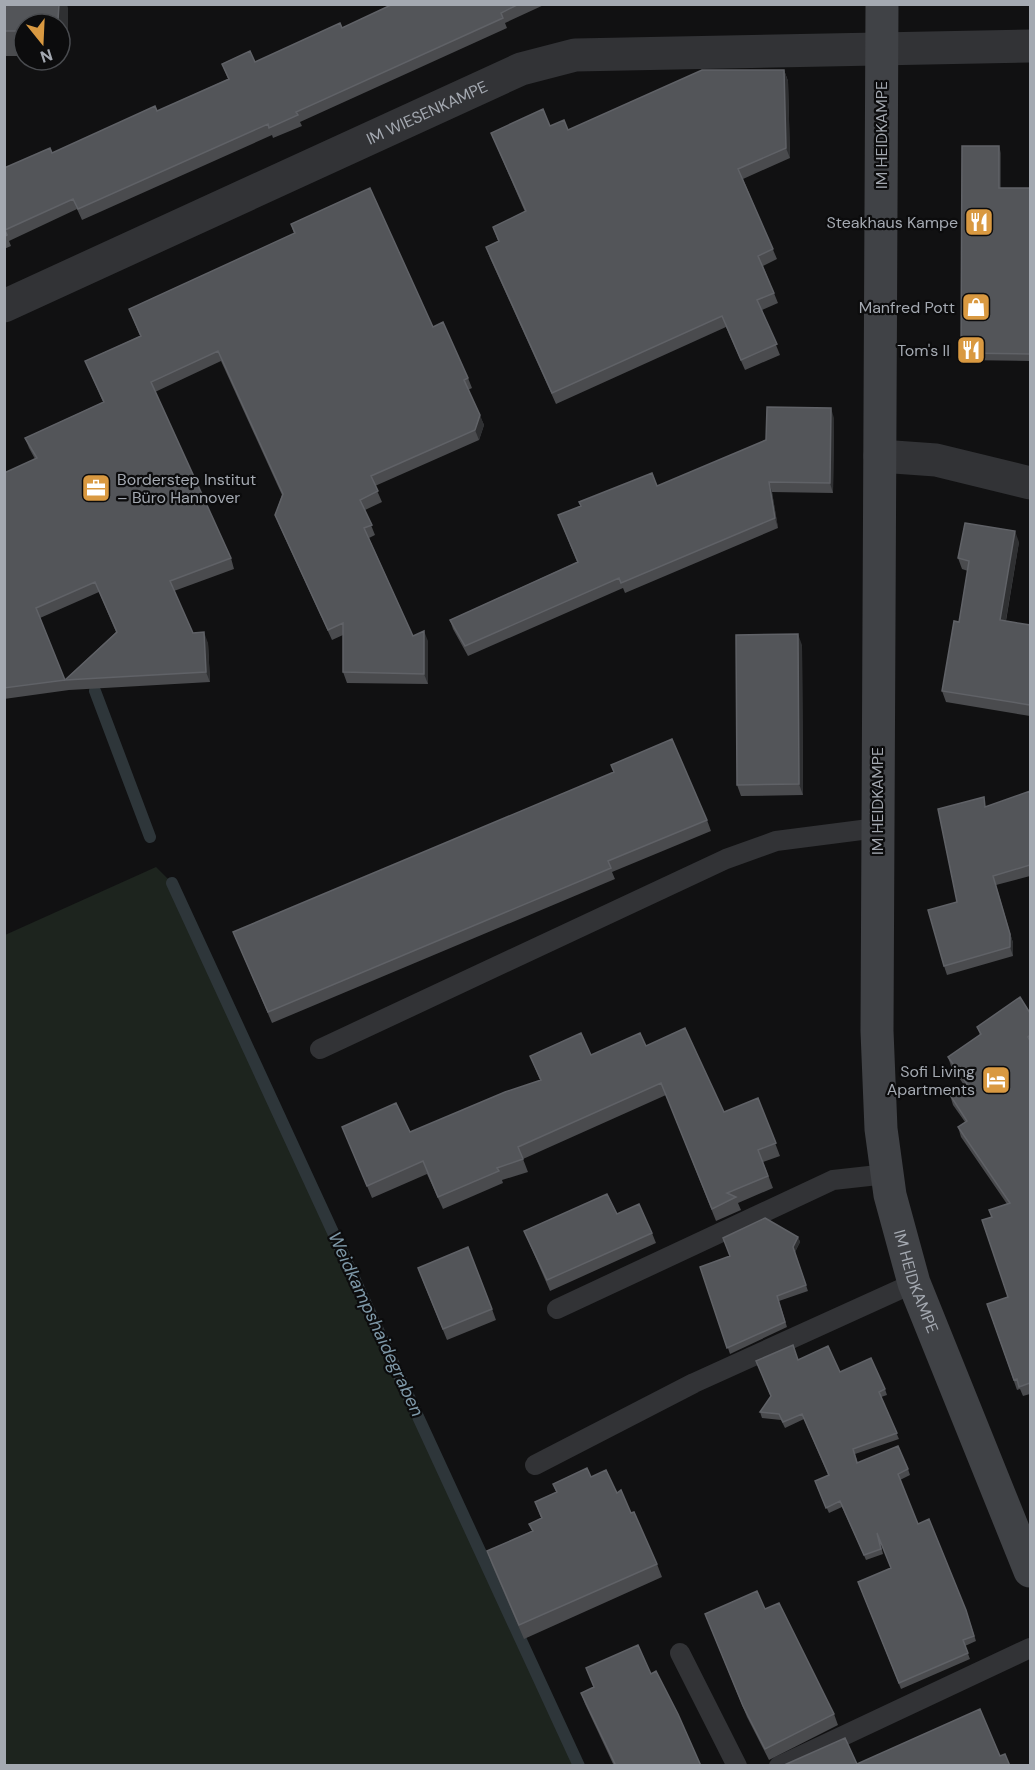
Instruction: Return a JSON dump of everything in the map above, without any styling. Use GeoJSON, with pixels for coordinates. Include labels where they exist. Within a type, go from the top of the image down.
{"type":"FeatureCollection","features":[{"type":"Feature","properties":{"kind":"street","name":"IM HEIDKAMPE"},"geometry":{"type":"LineString","coordinates":[[882,4],[877,828],[877,1048],[881,1129],[890,1195],[914,1284],[1030,1571]]}},
{"type":"Feature","properties":{"kind":"street","name":"IM WIESENKAMPE"},"geometry":{"type":"LineString","coordinates":[[4,306],[521,69],[575,55],[1030,46]]}},
{"type":"Feature","properties":{"kind":"street"},"geometry":{"type":"LineString","coordinates":[[880,456],[936,460],[1030,483]]}},
{"type":"Feature","properties":{"kind":"lane"},"geometry":{"type":"LineString","coordinates":[[320,1049],[726,859],[776,841],[877,828]]}},
{"type":"Feature","properties":{"kind":"lane"},"geometry":{"type":"LineString","coordinates":[[557,1308],[833,1180],[887,1174]]}},
{"type":"Feature","properties":{"kind":"lane"},"geometry":{"type":"LineString","coordinates":[[535,1464],[694,1383],[914,1284]]}},
{"type":"Feature","properties":{"kind":"lane"},"geometry":{"type":"LineString","coordinates":[[779,1766],[1030,1648]]}},
{"type":"Feature","properties":{"kind":"lane"},"geometry":{"type":"LineString","coordinates":[[680,1653],[737,1766]]}},
{"type":"Feature","properties":{"kind":"shaded area"},"geometry":{"type":"Polygon","coordinates":[[[156,867],[172,883],[579,1765],[5,1765],[5,935],[156,867]]]}},
{"type":"Feature","properties":{"kind":"building"},"geometry":{"type":"Polygon","coordinates":[[[4,4],[59,4],[58,12],[12,12],[12,31],[4,31],[4,4]]]}},
{"type":"Feature","properties":{"kind":"building"},"geometry":{"type":"Polygon","coordinates":[[[393,4],[519,4],[501,13],[503,18],[296,112],[298,115],[269,128],[268,124],[78,209],[73,199],[5,230],[7,235],[4,237],[4,168],[50,148],[52,153],[155,106],[157,111],[229,79],[222,64],[250,51],[255,62],[340,23],[342,28],[393,4]]]}},
{"type":"Feature","properties":{"kind":"building"},"geometry":{"type":"Polygon","coordinates":[[[702,70],[784,70],[786,148],[738,169],[773,249],[758,256],[774,293],[757,300],[777,344],[741,360],[722,316],[552,393],[486,247],[499,241],[493,227],[526,211],[491,133],[543,109],[550,126],[564,120],[568,130],[702,70]]]}},
{"type":"Feature","properties":{"kind":"building"},"geometry":{"type":"Polygon","coordinates":[[[962,146],[999,146],[999,188],[1030,188],[1030,354],[961,353],[962,146]]]}},
{"type":"Feature","properties":{"kind":"building"},"geometry":{"type":"Polygon","coordinates":[[[370,188],[433,327],[443,322],[468,378],[464,380],[480,415],[475,430],[371,476],[378,491],[360,500],[372,525],[364,528],[413,636],[424,631],[424,674],[343,672],[343,623],[328,630],[275,515],[283,494],[218,351],[151,382],[231,558],[170,581],[193,633],[204,632],[206,672],[65,680],[4,688],[4,473],[37,458],[25,438],[104,402],[85,361],[141,336],[129,309],[295,233],[291,224],[370,188]],[[95,582],[36,608],[65,680],[117,632],[95,582]]]}},
{"type":"Feature","properties":{"kind":"building"},"geometry":{"type":"Polygon","coordinates":[[[767,407],[831,408],[830,483],[769,482],[775,518],[621,583],[619,578],[465,646],[450,620],[578,562],[558,515],[581,506],[579,502],[652,473],[657,486],[766,440],[767,407]]]}},
{"type":"Feature","properties":{"kind":"building"},"geometry":{"type":"Polygon","coordinates":[[[965,523],[1015,531],[1000,620],[1030,625],[1030,705],[942,691],[954,621],[959,622],[969,561],[958,558],[965,523]]]}},
{"type":"Feature","properties":{"kind":"building"},"geometry":{"type":"Polygon","coordinates":[[[798,634],[799,784],[737,785],[736,635],[798,634]]]}},
{"type":"Feature","properties":{"kind":"building"},"geometry":{"type":"Polygon","coordinates":[[[672,739],[707,820],[608,861],[611,868],[268,1012],[233,932],[614,772],[611,765],[672,739]]]}},
{"type":"Feature","properties":{"kind":"building"},"geometry":{"type":"Polygon","coordinates":[[[1030,791],[1030,865],[993,876],[1010,934],[1010,947],[944,966],[928,910],[957,902],[938,809],[984,797],[985,807],[1030,791]]]}},
{"type":"Feature","properties":{"kind":"building"},"geometry":{"type":"Polygon","coordinates":[[[1020,997],[1030,1013],[1030,1035],[1028,1037],[1030,1041],[1030,1383],[1019,1387],[1017,1379],[1014,1380],[987,1304],[1008,1297],[982,1220],[992,1217],[989,1210],[1010,1203],[958,1127],[967,1121],[950,1095],[967,1084],[948,1057],[981,1034],[977,1027],[1020,997]]]}},
{"type":"Feature","properties":{"kind":"building"},"geometry":{"type":"Polygon","coordinates":[[[685,1028],[724,1112],[758,1098],[776,1143],[758,1150],[768,1176],[727,1193],[736,1197],[712,1209],[661,1083],[518,1147],[523,1159],[497,1168],[499,1171],[438,1197],[423,1161],[367,1186],[342,1127],[396,1103],[410,1132],[505,1092],[541,1080],[530,1056],[581,1033],[591,1055],[640,1033],[646,1046],[685,1028]]]}},
{"type":"Feature","properties":{"kind":"building"},"geometry":{"type":"Polygon","coordinates":[[[607,1194],[617,1214],[639,1204],[652,1233],[547,1280],[524,1231],[607,1194]]]}},
{"type":"Feature","properties":{"kind":"building"},"geometry":{"type":"Polygon","coordinates":[[[765,1218],[798,1237],[793,1247],[806,1285],[777,1296],[785,1322],[727,1348],[700,1267],[730,1256],[723,1238],[765,1218]]]}},
{"type":"Feature","properties":{"kind":"building"},"geometry":{"type":"Polygon","coordinates":[[[468,1247],[492,1309],[443,1329],[418,1268],[468,1247]]]}},
{"type":"Feature","properties":{"kind":"building"},"geometry":{"type":"Polygon","coordinates":[[[793,1345],[798,1360],[828,1346],[840,1372],[871,1358],[885,1389],[879,1392],[897,1433],[853,1449],[857,1463],[898,1446],[908,1469],[898,1474],[918,1524],[929,1519],[966,1610],[974,1636],[963,1640],[968,1653],[899,1683],[858,1582],[891,1568],[877,1533],[881,1549],[864,1555],[840,1501],[826,1508],[815,1481],[829,1475],[802,1414],[783,1422],[779,1414],[760,1412],[771,1396],[756,1361],[793,1345]]]}},
{"type":"Feature","properties":{"kind":"building"},"geometry":{"type":"Polygon","coordinates":[[[587,1468],[591,1477],[606,1470],[617,1493],[621,1490],[631,1513],[634,1512],[657,1564],[519,1625],[487,1551],[533,1531],[529,1524],[542,1518],[535,1502],[557,1492],[553,1484],[587,1468]]]}},
{"type":"Feature","properties":{"kind":"building"},"geometry":{"type":"Polygon","coordinates":[[[757,1591],[765,1609],[779,1603],[834,1714],[765,1749],[743,1706],[705,1614],[757,1591]]]}},
{"type":"Feature","properties":{"kind":"building"},"geometry":{"type":"Polygon","coordinates":[[[638,1645],[651,1674],[656,1671],[701,1766],[616,1766],[581,1693],[594,1687],[586,1668],[638,1645]]]}},
{"type":"Feature","properties":{"kind":"building"},"geometry":{"type":"Polygon","coordinates":[[[980,1709],[1000,1756],[1005,1754],[1010,1766],[782,1766],[845,1738],[857,1764],[980,1709]]]}},
{"type":"Feature","properties":{"kind":"waterway","name":"Weidkampshaidegraben"},"geometry":{"type":"LineString","coordinates":[[95,691],[150,837]]}},
{"type":"Feature","properties":{"kind":"waterway","name":"Weidkampshaidegraben"},"geometry":{"type":"LineString","coordinates":[[172,883],[579,1766]]}},
{"type":"Feature","properties":{"kind":"place","name":"Steakhaus Kampe"},"geometry":{"type":"Point","coordinates":[979,222]}},
{"type":"Feature","properties":{"kind":"place","name":"Manfred Pott"},"geometry":{"type":"Point","coordinates":[976,307]}},
{"type":"Feature","properties":{"kind":"place","name":"Tom's II"},"geometry":{"type":"Point","coordinates":[971,350]}},
{"type":"Feature","properties":{"kind":"place","name":"Borderstep Institut – Büro Hannover"},"geometry":{"type":"Point","coordinates":[96,488]}},
{"type":"Feature","properties":{"kind":"place","name":"Sofi Living Apartments"},"geometry":{"type":"Point","coordinates":[996,1080]}}]}
